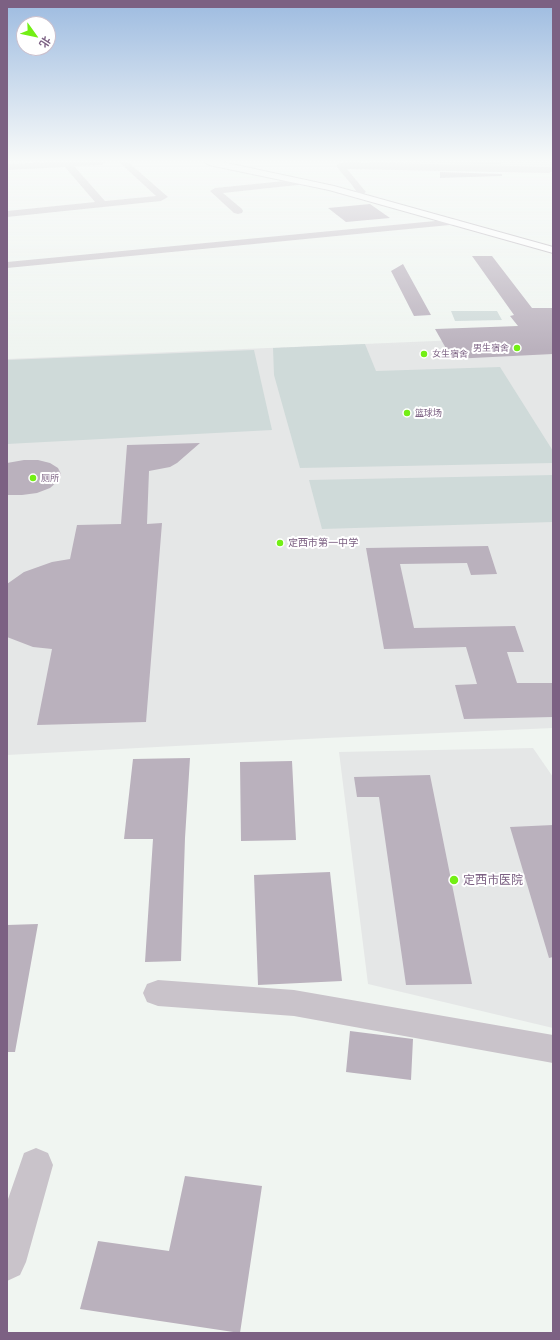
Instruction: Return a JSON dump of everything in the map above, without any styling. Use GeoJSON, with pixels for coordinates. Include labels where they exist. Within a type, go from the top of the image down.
{"type":"FeatureCollection","features":[{"type":"Feature","properties":{"kind":"main road"},"geometry":{"type":"LineString","coordinates":[[465,225],[553,250]]}},
{"type":"Feature","properties":{"kind":"street"},"geometry":{"type":"LineString","coordinates":[[7,265],[430,225]]}},
{"type":"Feature","properties":{"kind":"street"},"geometry":{"type":"LineString","coordinates":[[158,993],[294,1003],[553,1049]]}},
{"type":"Feature","properties":{"kind":"street"},"geometry":{"type":"LineString","coordinates":[[7,1262],[36,1166]]}},
{"type":"Feature","properties":{"kind":"shaded area"},"geometry":{"type":"Polygon","coordinates":[[[451,311],[497,311],[502,320],[455,321],[451,311]]]}},
{"type":"Feature","properties":{"kind":"shaded area","name":"定西市第一中学"},"geometry":{"type":"Polygon","coordinates":[[[553,336],[553,728],[326,738],[7,755],[7,359],[553,336]]]}},
{"type":"Feature","properties":{"kind":"shaded area","name":"篮球场"},"geometry":{"type":"Polygon","coordinates":[[[365,344],[376,371],[500,367],[553,451],[553,463],[300,468],[274,375],[273,348],[365,344]]]}},
{"type":"Feature","properties":{"kind":"shaded area"},"geometry":{"type":"Polygon","coordinates":[[[254,350],[272,430],[7,444],[7,360],[254,350]]]}},
{"type":"Feature","properties":{"kind":"shaded area"},"geometry":{"type":"Polygon","coordinates":[[[553,475],[553,522],[322,529],[309,480],[553,475]]]}},
{"type":"Feature","properties":{"kind":"shaded area","name":"定西市医院"},"geometry":{"type":"Polygon","coordinates":[[[533,748],[553,777],[553,1028],[368,984],[339,752],[533,748]]]}},
{"type":"Feature","properties":{"kind":"building"},"geometry":{"type":"Polygon","coordinates":[[[472,256],[492,256],[532,308],[553,308],[553,354],[452,359],[435,329],[518,326],[510,316],[514,315],[472,256]]]}},
{"type":"Feature","properties":{"kind":"building"},"geometry":{"type":"Polygon","coordinates":[[[403,264],[431,315],[414,316],[391,271],[403,264]]]}},
{"type":"Feature","properties":{"kind":"building"},"geometry":{"type":"Polygon","coordinates":[[[200,443],[177,463],[170,467],[149,471],[147,524],[162,523],[146,722],[37,725],[52,649],[33,647],[7,637],[7,584],[24,572],[52,562],[70,559],[77,525],[121,524],[127,445],[200,443]]]}},
{"type":"Feature","properties":{"kind":"building","name":"厕所"},"geometry":{"type":"Polygon","coordinates":[[[24,460],[38,460],[50,463],[58,468],[61,474],[58,481],[50,488],[37,493],[7,495],[7,463],[24,460]]]}},
{"type":"Feature","properties":{"kind":"building"},"geometry":{"type":"Polygon","coordinates":[[[488,546],[497,574],[471,575],[467,563],[400,564],[414,628],[515,626],[524,652],[507,652],[517,683],[553,683],[553,717],[464,719],[455,685],[477,684],[466,647],[384,649],[366,548],[488,546]]]}},
{"type":"Feature","properties":{"kind":"building"},"geometry":{"type":"Polygon","coordinates":[[[190,758],[185,838],[181,961],[145,962],[153,839],[124,839],[133,759],[190,758]]]}},
{"type":"Feature","properties":{"kind":"building"},"geometry":{"type":"Polygon","coordinates":[[[292,761],[296,840],[241,841],[240,762],[292,761]]]}},
{"type":"Feature","properties":{"kind":"building"},"geometry":{"type":"Polygon","coordinates":[[[430,775],[472,984],[406,985],[379,797],[357,797],[354,777],[430,775]]]}},
{"type":"Feature","properties":{"kind":"building"},"geometry":{"type":"Polygon","coordinates":[[[553,825],[553,957],[549,958],[510,827],[553,825]]]}},
{"type":"Feature","properties":{"kind":"building"},"geometry":{"type":"Polygon","coordinates":[[[330,872],[342,981],[258,985],[254,875],[330,872]]]}},
{"type":"Feature","properties":{"kind":"building"},"geometry":{"type":"Polygon","coordinates":[[[38,924],[15,1052],[7,1052],[7,925],[38,924]]]}},
{"type":"Feature","properties":{"kind":"building"},"geometry":{"type":"Polygon","coordinates":[[[350,1031],[413,1039],[411,1080],[346,1072],[350,1031]]]}},
{"type":"Feature","properties":{"kind":"building"},"geometry":{"type":"Polygon","coordinates":[[[185,1176],[262,1186],[240,1333],[80,1309],[98,1241],[169,1251],[185,1176]]]}},
{"type":"Feature","properties":{"kind":"place","name":"男生宿舍"},"geometry":{"type":"Point","coordinates":[517,348]}},
{"type":"Feature","properties":{"kind":"place","name":"女生宿舍"},"geometry":{"type":"Point","coordinates":[424,354]}},
{"type":"Feature","properties":{"kind":"place","name":"篮球场"},"geometry":{"type":"Point","coordinates":[407,413]}},
{"type":"Feature","properties":{"kind":"place","name":"厕所"},"geometry":{"type":"Point","coordinates":[33,478]}},
{"type":"Feature","properties":{"kind":"place","name":"定西市第一中学"},"geometry":{"type":"Point","coordinates":[280,543]}},
{"type":"Feature","properties":{"kind":"place","name":"定西市医院"},"geometry":{"type":"Point","coordinates":[454,880]}}]}
